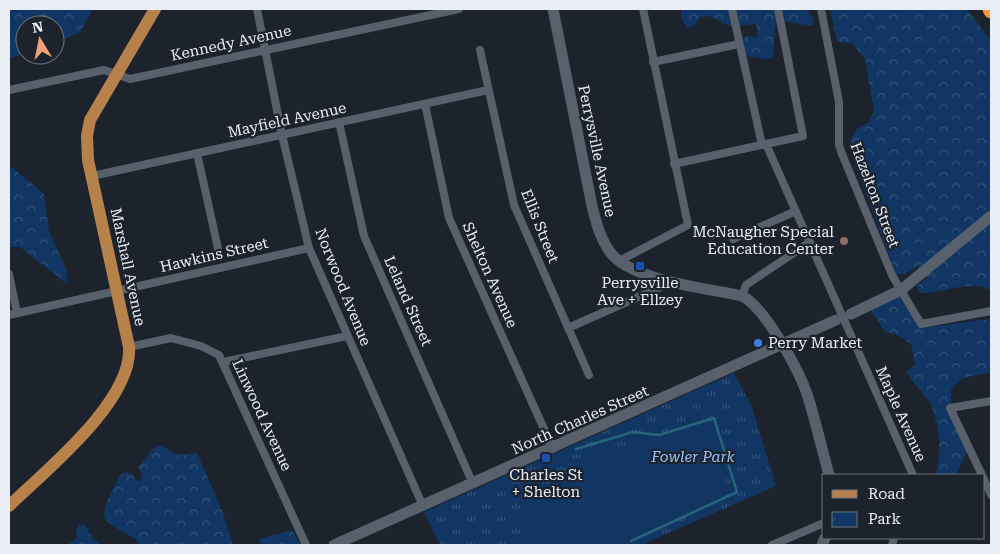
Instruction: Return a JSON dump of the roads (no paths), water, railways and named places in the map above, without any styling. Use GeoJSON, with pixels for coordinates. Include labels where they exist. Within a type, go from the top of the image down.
{"type":"FeatureCollection","features":[{"type":"Feature","properties":{"kind":"main road","name":"Marshall Avenue"},"geometry":{"type":"LineString","coordinates":[[9,506],[79,440],[96,419],[126,371],[129,347],[86,144],[88,128],[94,113],[155,9]]}},
{"type":"Feature","properties":{"kind":"street","name":"Norwood Avenue"},"geometry":{"type":"LineString","coordinates":[[256,9],[282,135],[309,248],[423,506]]}},
{"type":"Feature","properties":{"kind":"street","name":"Kennedy Avenue"},"geometry":{"type":"LineString","coordinates":[[9,90],[104,70],[130,79],[460,9]]}},
{"type":"Feature","properties":{"kind":"street","name":"Perrysville Avenue"},"geometry":{"type":"LineString","coordinates":[[553,9],[592,206],[601,237],[611,253],[619,261],[640,274],[742,296],[752,300],[763,312],[808,395],[829,474]]}},
{"type":"Feature","properties":{"kind":"street"},"geometry":{"type":"LineString","coordinates":[[619,261],[688,225],[653,62],[644,9]]}},
{"type":"Feature","properties":{"kind":"street","name":"Maple Avenue"},"geometry":{"type":"LineString","coordinates":[[732,9],[764,144],[810,242],[913,474]]}},
{"type":"Feature","properties":{"kind":"street"},"geometry":{"type":"LineString","coordinates":[[674,164],[803,136],[778,9]]}},
{"type":"Feature","properties":{"kind":"street","name":"Hazelton Street"},"geometry":{"type":"LineString","coordinates":[[821,9],[839,102],[839,145],[892,276],[921,324],[991,311]]}},
{"type":"Feature","properties":{"kind":"street"},"geometry":{"type":"LineString","coordinates":[[653,62],[739,44]]}},
{"type":"Feature","properties":{"kind":"street","name":"Ellis Street"},"geometry":{"type":"LineString","coordinates":[[480,50],[514,205],[589,375]]}},
{"type":"Feature","properties":{"kind":"street","name":"Mayfield Avenue"},"geometry":{"type":"LineString","coordinates":[[92,176],[488,90]]}},
{"type":"Feature","properties":{"kind":"street","name":"Shelton Avenue"},"geometry":{"type":"LineString","coordinates":[[425,104],[449,218],[553,449]]}},
{"type":"Feature","properties":{"kind":"street","name":"Leland Street"},"geometry":{"type":"LineString","coordinates":[[339,122],[364,236],[473,484]]}},
{"type":"Feature","properties":{"kind":"street"},"geometry":{"type":"LineString","coordinates":[[197,153],[219,253]]}},
{"type":"Feature","properties":{"kind":"street"},"geometry":{"type":"LineString","coordinates":[[733,239],[796,211]]}},
{"type":"Feature","properties":{"kind":"street","name":"North Charles Street"},"geometry":{"type":"LineString","coordinates":[[334,545],[553,449],[902,290],[991,216]]}},
{"type":"Feature","properties":{"kind":"street"},"geometry":{"type":"LineString","coordinates":[[742,296],[746,285],[810,242]]}},
{"type":"Feature","properties":{"kind":"street","name":"Hawkins Street"},"geometry":{"type":"LineString","coordinates":[[13,314],[309,248]]}},
{"type":"Feature","properties":{"kind":"street"},"geometry":{"type":"LineString","coordinates":[[9,274],[13,314]]}},
{"type":"Feature","properties":{"kind":"street"},"geometry":{"type":"LineString","coordinates":[[568,328],[674,282]]}},
{"type":"Feature","properties":{"kind":"street"},"geometry":{"type":"LineString","coordinates":[[223,362],[347,336]]}},
{"type":"Feature","properties":{"kind":"street","name":"Linwood Avenue"},"geometry":{"type":"LineString","coordinates":[[129,347],[174,338],[209,349],[219,355],[306,545]]}},
{"type":"Feature","properties":{"kind":"street"},"geometry":{"type":"LineString","coordinates":[[982,474],[950,408],[991,400]]}},
{"type":"Feature","properties":{"kind":"street"},"geometry":{"type":"LineString","coordinates":[[985,481],[991,495]]}},
{"type":"Feature","properties":{"kind":"street"},"geometry":{"type":"LineString","coordinates":[[772,545],[822,523]]}},
{"type":"Feature","properties":{"kind":"waterway"},"geometry":{"type":"LineString","coordinates":[[576,449],[633,432],[659,435],[714,418],[737,492],[631,541]]}},
{"type":"Feature","properties":{"kind":"place","name":"McNaugher Special Education Center"},"geometry":{"type":"Point","coordinates":[844,241]}},
{"type":"Feature","properties":{"kind":"place","name":"Perrysville Ave + Ellzey"},"geometry":{"type":"Point","coordinates":[640,266]}},
{"type":"Feature","properties":{"kind":"place","name":"Perry Market"},"geometry":{"type":"Point","coordinates":[758,343]}},
{"type":"Feature","properties":{"kind":"place","name":"Charles St + Shelton"},"geometry":{"type":"Point","coordinates":[546,458]}},
{"type":"Feature","properties":{"kind":"park label","name":"Fowler Park"},"geometry":{"type":"Point","coordinates":[693,457]}}]}
